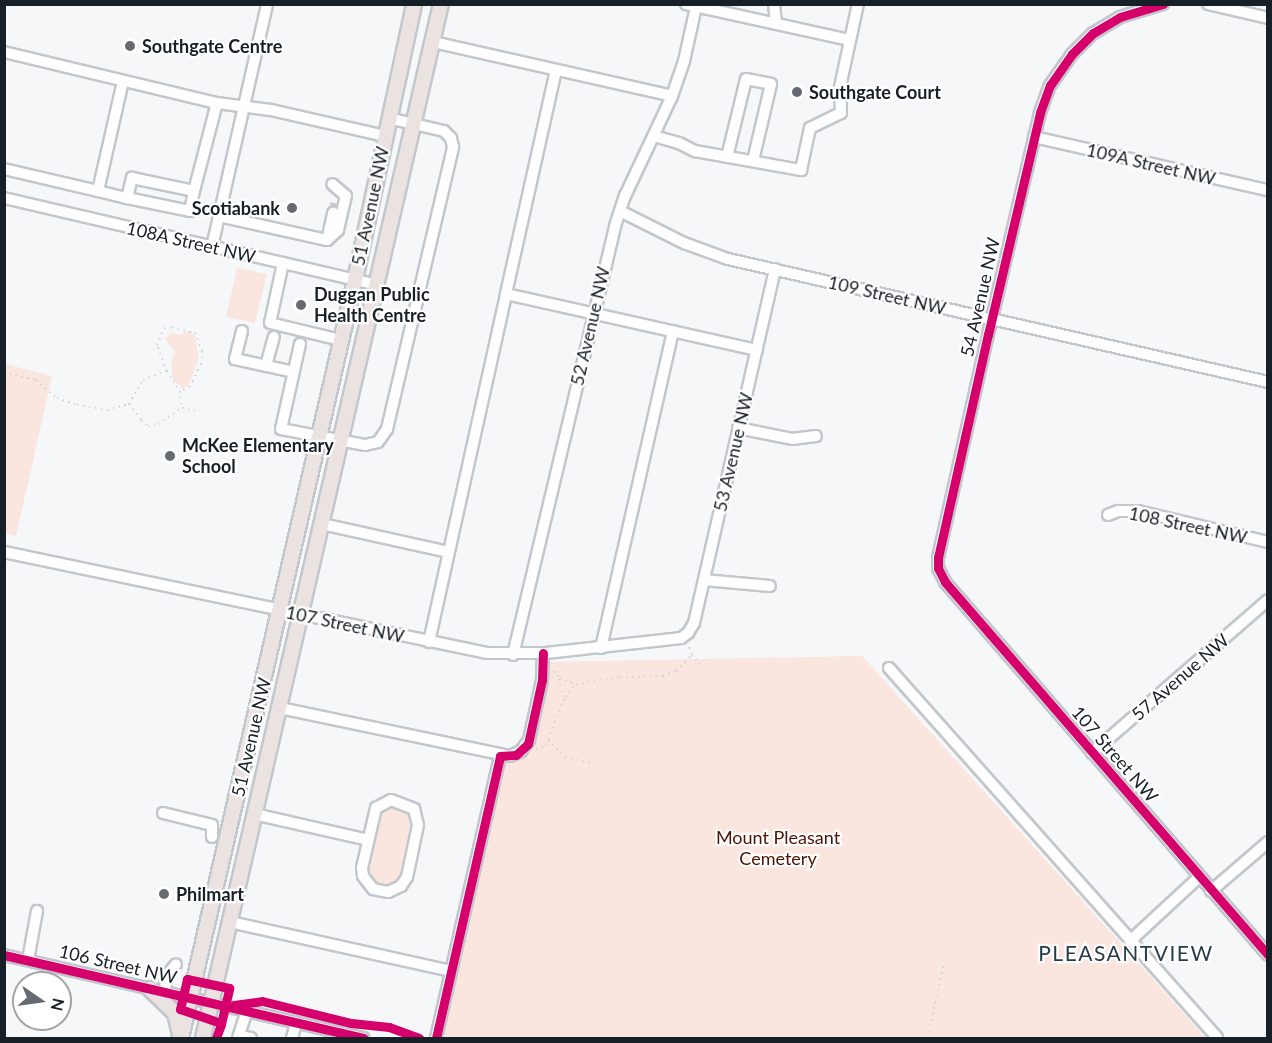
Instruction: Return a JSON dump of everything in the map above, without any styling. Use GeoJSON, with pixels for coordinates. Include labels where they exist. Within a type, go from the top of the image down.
{"type":"FeatureCollection","features":[{"type":"Feature","properties":{"kind":"main road","name":"51 Avenue NW"},"geometry":{"type":"LineString","coordinates":[[181,1038],[320,435],[414,4]]}},
{"type":"Feature","properties":{"kind":"main road","name":"51 Avenue NW"},"geometry":{"type":"LineString","coordinates":[[207,1037],[212,1003],[254,814],[441,4]]}},
{"type":"Feature","properties":{"kind":"main road"},"geometry":{"type":"LineString","coordinates":[[150,989],[175,1013],[181,1038]]}},
{"type":"Feature","properties":{"kind":"street"},"geometry":{"type":"LineString","coordinates":[[212,247],[267,4]]}},
{"type":"Feature","properties":{"kind":"street"},"geometry":{"type":"LineString","coordinates":[[738,16],[743,4]]}},
{"type":"Feature","properties":{"kind":"street"},"geometry":{"type":"LineString","coordinates":[[774,4],[776,24]]}},
{"type":"Feature","properties":{"kind":"street"},"geometry":{"type":"LineString","coordinates":[[654,136],[679,143],[696,151],[801,170],[810,128],[842,113],[840,87],[858,4]]}},
{"type":"Feature","properties":{"kind":"street","name":"54 Avenue NW"},"geometry":{"type":"LineString","coordinates":[[939,572],[938,557],[992,319],[1034,137],[1050,85],[1061,66],[1084,40],[1120,17],[1163,4]]}},
{"type":"Feature","properties":{"kind":"street"},"geometry":{"type":"LineString","coordinates":[[1208,4],[1268,18]]}},
{"type":"Feature","properties":{"kind":"street"},"geometry":{"type":"LineString","coordinates":[[689,5],[850,40]]}},
{"type":"Feature","properties":{"kind":"street","name":"52 Avenue NW"},"geometry":{"type":"LineString","coordinates":[[513,655],[592,313],[620,210],[672,96],[684,61],[689,5]]}},
{"type":"Feature","properties":{"kind":"street"},"geometry":{"type":"LineString","coordinates":[[433,42],[672,96]]}},
{"type":"Feature","properties":{"kind":"street"},"geometry":{"type":"LineString","coordinates":[[4,52],[217,103],[385,136]]}},
{"type":"Feature","properties":{"kind":"street"},"geometry":{"type":"LineString","coordinates":[[429,642],[556,70]]}},
{"type":"Feature","properties":{"kind":"street"},"geometry":{"type":"LineString","coordinates":[[727,157],[746,79],[771,84],[753,161]]}},
{"type":"Feature","properties":{"kind":"street"},"geometry":{"type":"LineString","coordinates":[[98,190],[123,81]]}},
{"type":"Feature","properties":{"kind":"street"},"geometry":{"type":"LineString","coordinates":[[4,169],[190,211],[217,103]]}},
{"type":"Feature","properties":{"kind":"street"},"geometry":{"type":"LineString","coordinates":[[300,344],[281,429],[370,445],[378,442],[385,435],[452,151],[451,138],[444,131],[388,118]]}},
{"type":"Feature","properties":{"kind":"street","name":"109A Street NW"},"geometry":{"type":"LineString","coordinates":[[1034,137],[1268,190]]}},
{"type":"Feature","properties":{"kind":"street"},"geometry":{"type":"LineString","coordinates":[[127,198],[132,178],[195,191]]}},
{"type":"Feature","properties":{"kind":"street"},"geometry":{"type":"LineString","coordinates":[[327,240],[338,230],[346,196],[335,187],[336,202]]}},
{"type":"Feature","properties":{"kind":"street","name":"108A Street NW"},"geometry":{"type":"LineString","coordinates":[[4,198],[377,285]]}},
{"type":"Feature","properties":{"kind":"street","name":"109 Street NW"},"geometry":{"type":"LineString","coordinates":[[620,210],[704,251],[1268,382]]}},
{"type":"Feature","properties":{"kind":"street"},"geometry":{"type":"LineString","coordinates":[[327,240],[333,213]]}},
{"type":"Feature","properties":{"kind":"street"},"geometry":{"type":"LineString","coordinates":[[219,216],[327,240]]}},
{"type":"Feature","properties":{"kind":"street"},"geometry":{"type":"LineString","coordinates":[[283,263],[270,323],[341,340]]}},
{"type":"Feature","properties":{"kind":"street","name":"53 Avenue NW"},"geometry":{"type":"LineString","coordinates":[[688,633],[694,623],[775,269]]}},
{"type":"Feature","properties":{"kind":"street"},"geometry":{"type":"LineString","coordinates":[[506,294],[757,350]]}},
{"type":"Feature","properties":{"kind":"street"},"geometry":{"type":"LineString","coordinates":[[242,331],[235,359],[294,372]]}},
{"type":"Feature","properties":{"kind":"street"},"geometry":{"type":"LineString","coordinates":[[602,648],[673,331]]}},
{"type":"Feature","properties":{"kind":"street"},"geometry":{"type":"LineString","coordinates":[[266,366],[274,337]]}},
{"type":"Feature","properties":{"kind":"street"},"geometry":{"type":"LineString","coordinates":[[738,428],[792,439],[816,436]]}},
{"type":"Feature","properties":{"kind":"street","name":"108 Street NW"},"geometry":{"type":"LineString","coordinates":[[1108,515],[1118,511],[1138,511],[1268,542]]}},
{"type":"Feature","properties":{"kind":"street"},"geometry":{"type":"LineString","coordinates":[[322,524],[448,552]]}},
{"type":"Feature","properties":{"kind":"street","name":"107 Street NW"},"geometry":{"type":"LineString","coordinates":[[4,552],[488,653],[513,655],[602,648],[670,640],[688,633]]}},
{"type":"Feature","properties":{"kind":"street","name":"107 Street NW"},"geometry":{"type":"LineString","coordinates":[[939,572],[1199,878],[1268,955]]}},
{"type":"Feature","properties":{"kind":"street"},"geometry":{"type":"LineString","coordinates":[[704,580],[770,586]]}},
{"type":"Feature","properties":{"kind":"street","name":"57 Avenue NW"},"geometry":{"type":"LineString","coordinates":[[1092,753],[1268,600]]}},
{"type":"Feature","properties":{"kind":"street"},"geometry":{"type":"LineString","coordinates":[[280,708],[500,756],[516,755],[524,749],[529,740],[542,680],[543,653]]}},
{"type":"Feature","properties":{"kind":"street"},"geometry":{"type":"LineString","coordinates":[[889,668],[1217,1038]]}},
{"type":"Feature","properties":{"kind":"street"},"geometry":{"type":"LineString","coordinates":[[436,1038],[500,756]]}},
{"type":"Feature","properties":{"kind":"street"},"geometry":{"type":"LineString","coordinates":[[391,800],[414,809],[418,825],[407,877],[394,891],[373,889],[363,876],[362,868],[368,840],[376,808],[382,803],[391,800]]}},
{"type":"Feature","properties":{"kind":"street"},"geometry":{"type":"LineString","coordinates":[[163,813],[212,825],[212,837]]}},
{"type":"Feature","properties":{"kind":"street"},"geometry":{"type":"LineString","coordinates":[[254,814],[368,840]]}},
{"type":"Feature","properties":{"kind":"street"},"geometry":{"type":"LineString","coordinates":[[1211,891],[1268,842]]}},
{"type":"Feature","properties":{"kind":"street"},"geometry":{"type":"LineString","coordinates":[[1130,941],[1199,878]]}},
{"type":"Feature","properties":{"kind":"street"},"geometry":{"type":"LineString","coordinates":[[28,960],[38,911]]}},
{"type":"Feature","properties":{"kind":"street"},"geometry":{"type":"LineString","coordinates":[[230,922],[451,972]]}},
{"type":"Feature","properties":{"kind":"street","name":"106 Street NW"},"geometry":{"type":"LineString","coordinates":[[4,955],[247,1011],[296,1023],[331,1035],[364,1038]]}},
{"type":"Feature","properties":{"kind":"street"},"geometry":{"type":"LineString","coordinates":[[165,992],[166,977],[176,964]]}},
{"type":"Feature","properties":{"kind":"street"},"geometry":{"type":"LineString","coordinates":[[247,1011],[239,1037],[251,1038]]}},
{"type":"Feature","properties":{"kind":"street"},"geometry":{"type":"LineString","coordinates":[[292,1038],[296,1023]]}},
{"type":"Feature","properties":{"kind":"path"},"geometry":{"type":"LineString","coordinates":[[180,391],[188,389],[201,364],[202,351],[198,337],[191,331],[166,327],[157,345],[167,371],[180,391],[182,408]]}},
{"type":"Feature","properties":{"kind":"path"},"geometry":{"type":"LineString","coordinates":[[4,372],[36,380],[57,398],[76,405],[107,410],[129,404],[142,381],[167,371]]}},
{"type":"Feature","properties":{"kind":"path"},"geometry":{"type":"LineString","coordinates":[[129,404],[148,426],[158,424],[182,408],[196,411]]}},
{"type":"Feature","properties":{"kind":"path"},"geometry":{"type":"LineString","coordinates":[[688,633],[688,644],[692,654],[702,667]]}},
{"type":"Feature","properties":{"kind":"path"},"geometry":{"type":"LineString","coordinates":[[557,677],[576,684],[620,676],[663,676],[676,671],[692,654]]}},
{"type":"Feature","properties":{"kind":"path"},"geometry":{"type":"LineString","coordinates":[[552,669],[564,699]]}},
{"type":"Feature","properties":{"kind":"path"},"geometry":{"type":"LineString","coordinates":[[524,749],[544,748],[564,699],[576,684]]}},
{"type":"Feature","properties":{"kind":"path"},"geometry":{"type":"LineString","coordinates":[[548,740],[565,757],[590,763]]}},
{"type":"Feature","properties":{"kind":"path"},"geometry":{"type":"LineString","coordinates":[[927,1038],[944,964]]}},
{"type":"Feature","properties":{"kind":"green space"},"geometry":{"type":"Polygon","coordinates":[[[237,268],[267,274],[255,323],[226,317],[237,268]]]}},
{"type":"Feature","properties":{"kind":"green space"},"geometry":{"type":"Polygon","coordinates":[[[187,331],[195,335],[199,358],[189,384],[183,389],[173,379],[171,362],[175,352],[165,339],[171,333],[180,335],[187,331]]]}},
{"type":"Feature","properties":{"kind":"green space"},"geometry":{"type":"Polygon","coordinates":[[[5,364],[52,376],[16,536],[5,533],[5,364]]]}},
{"type":"Feature","properties":{"kind":"green space","name":"Mount Pleasant Cemetery"},"geometry":{"type":"Polygon","coordinates":[[[862,656],[1206,1038],[454,1038],[442,1036],[504,763],[529,749],[547,677],[547,662],[862,656]]]}},
{"type":"Feature","properties":{"kind":"green space"},"geometry":{"type":"Polygon","coordinates":[[[391,806],[410,812],[413,825],[402,875],[398,882],[388,887],[376,884],[367,868],[380,811],[391,806]]]}},
{"type":"Feature","properties":{"kind":"tunnel"},"geometry":{"type":"LineString","coordinates":[[333,213],[336,202]]}},
{"type":"Feature","properties":{"kind":"cycle path"},"geometry":{"type":"LineString","coordinates":[[1163,4],[1120,17],[1093,33],[1072,54],[1050,85],[1040,113],[988,334],[938,557],[938,568],[945,582],[1268,955]]}},
{"type":"Feature","properties":{"kind":"cycle path"},"geometry":{"type":"LineString","coordinates":[[436,1038],[500,756],[516,755],[528,744],[542,680],[543,653]]}},
{"type":"Feature","properties":{"kind":"cycle path"},"geometry":{"type":"LineString","coordinates":[[4,955],[364,1038]]}},
{"type":"Feature","properties":{"kind":"cycle path"},"geometry":{"type":"LineString","coordinates":[[216,1038],[221,1024],[229,988],[187,979],[180,1009],[221,1023]]}},
{"type":"Feature","properties":{"kind":"cycle path"},"geometry":{"type":"LineString","coordinates":[[234,1005],[262,1001],[351,1023],[389,1027],[419,1038]]}},
{"type":"Feature","properties":{"kind":"place","name":"Southgate Centre"},"geometry":{"type":"Point","coordinates":[130,46]}},
{"type":"Feature","properties":{"kind":"place","name":"Southgate Court"},"geometry":{"type":"Point","coordinates":[797,92]}},
{"type":"Feature","properties":{"kind":"place","name":"Scotiabank"},"geometry":{"type":"Point","coordinates":[292,208]}},
{"type":"Feature","properties":{"kind":"place","name":"Duggan Public Health Centre"},"geometry":{"type":"Point","coordinates":[301,305]}},
{"type":"Feature","properties":{"kind":"place","name":"McKee Elementary School"},"geometry":{"type":"Point","coordinates":[170,456]}},
{"type":"Feature","properties":{"kind":"place","name":"Philmart"},"geometry":{"type":"Point","coordinates":[164,894]}},
{"type":"Feature","properties":{"kind":"district","name":"PLEASANTVIEW"},"geometry":{"type":"Point","coordinates":[1126,953]}}]}
